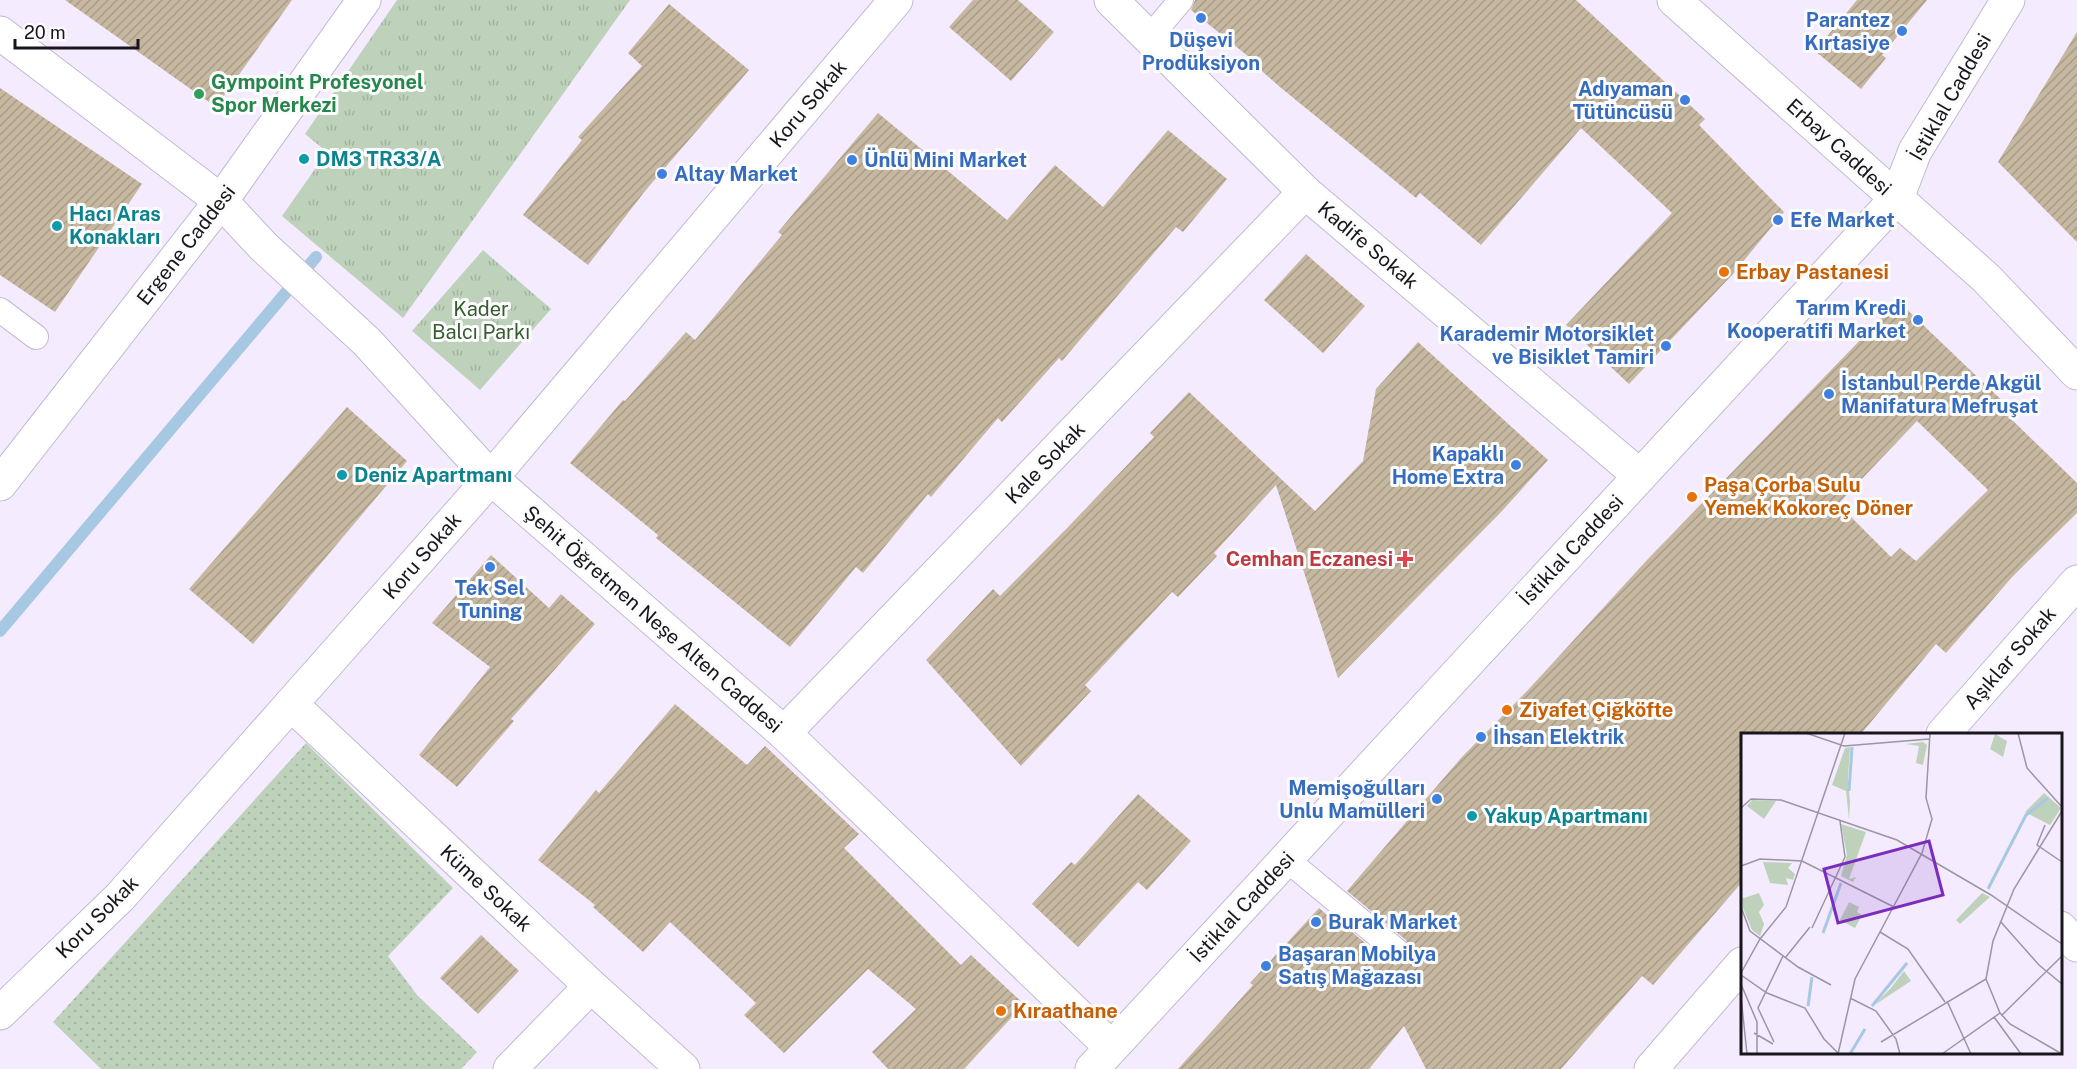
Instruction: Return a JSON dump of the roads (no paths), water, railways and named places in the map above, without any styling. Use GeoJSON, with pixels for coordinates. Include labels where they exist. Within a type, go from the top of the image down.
{"type":"FeatureCollection","features":[{"type":"Feature","properties":{"kind":"street","name":"Ergene Caddesi"},"geometry":{"type":"LineString","coordinates":[[0,484],[221,201],[364,0]]}},
{"type":"Feature","properties":{"kind":"street","name":"Koru Sokak"},"geometry":{"type":"LineString","coordinates":[[0,1013],[120,897],[291,704],[491,478],[897,0]]}},
{"type":"Feature","properties":{"kind":"street","name":"Kadife Sokak"},"geometry":{"type":"LineString","coordinates":[[1111,0],[1305,192],[1640,476]]}},
{"type":"Feature","properties":{"kind":"street","name":"Erbay Caddesi"},"geometry":{"type":"LineString","coordinates":[[1674,0],[1986,278],[2077,373]]}},
{"type":"Feature","properties":{"kind":"street","name":"İstiklal Caddesi"},"geometry":{"type":"LineString","coordinates":[[1101,1058],[1897,198],[1915,151],[2008,0]]}},
{"type":"Feature","properties":{"kind":"street","name":"Şehit Öğretmen Neşe Alten Caddesi"},"geometry":{"type":"LineString","coordinates":[[0,33],[221,201],[263,246],[333,308],[367,342],[491,478],[784,733],[1101,1058]]}},
{"type":"Feature","properties":{"kind":"street","name":"Kale Sokak"},"geometry":{"type":"LineString","coordinates":[[784,733],[1305,192]]}},
{"type":"Feature","properties":{"kind":"street","name":"Aşıklar Sokak"},"geometry":{"type":"LineString","coordinates":[[1945,733],[2077,582]]}},
{"type":"Feature","properties":{"kind":"street","name":"Küme Sokak"},"geometry":{"type":"LineString","coordinates":[[291,704],[591,986],[683,1069]]}},
{"type":"Feature","properties":{"kind":"street"},"geometry":{"type":"LineString","coordinates":[[2062,929],[2077,945]]}},
{"type":"Feature","properties":{"kind":"street"},"geometry":{"type":"LineString","coordinates":[[1651,1069],[1741,966]]}},
{"type":"Feature","properties":{"kind":"street"},"geometry":{"type":"LineString","coordinates":[[510,1069],[591,986]]}},
{"type":"Feature","properties":{"kind":"lane"},"geometry":{"type":"LineString","coordinates":[[1149,38],[1181,0]]}},
{"type":"Feature","properties":{"kind":"lane"},"geometry":{"type":"LineString","coordinates":[[0,310],[36,337]]}},
{"type":"Feature","properties":{"kind":"lane"},"geometry":{"type":"LineString","coordinates":[[1286,859],[1397,951]]}},
{"type":"Feature","properties":{"kind":"waterway"},"geometry":{"type":"LineString","coordinates":[[0,631],[316,257]]}},
{"type":"Feature","properties":{"kind":"place","name":"Düşevi Prodüksiyon"},"geometry":{"type":"Point","coordinates":[1201,18]}},
{"type":"Feature","properties":{"kind":"place","name":"Parantez Kırtasiye"},"geometry":{"type":"Point","coordinates":[1902,31]}},
{"type":"Feature","properties":{"kind":"place","name":"Gympoint Profesyonel Spor Merkezi"},"geometry":{"type":"Point","coordinates":[199,94]}},
{"type":"Feature","properties":{"kind":"place","name":"Adıyaman Tütüncüsü"},"geometry":{"type":"Point","coordinates":[1685,100]}},
{"type":"Feature","properties":{"kind":"place","name":"DM3 TR33/A"},"geometry":{"type":"Point","coordinates":[304,159]}},
{"type":"Feature","properties":{"kind":"place","name":"Ünlü Mini Market"},"geometry":{"type":"Point","coordinates":[852,160]}},
{"type":"Feature","properties":{"kind":"place","name":"Altay Market"},"geometry":{"type":"Point","coordinates":[662,174]}},
{"type":"Feature","properties":{"kind":"place","name":"Efe Market"},"geometry":{"type":"Point","coordinates":[1778,220]}},
{"type":"Feature","properties":{"kind":"place","name":"Hacı Aras Konakları"},"geometry":{"type":"Point","coordinates":[57,226]}},
{"type":"Feature","properties":{"kind":"place","name":"Erbay Pastanesi"},"geometry":{"type":"Point","coordinates":[1724,272]}},
{"type":"Feature","properties":{"kind":"place","name":"Tarım Kredi Kooperatifi Market"},"geometry":{"type":"Point","coordinates":[1918,320]}},
{"type":"Feature","properties":{"kind":"place","name":"Karademir Motorsiklet ve Bisiklet Tamiri"},"geometry":{"type":"Point","coordinates":[1666,346]}},
{"type":"Feature","properties":{"kind":"place","name":"İstanbul Perde Akgül Manifatura Mefruşat"},"geometry":{"type":"Point","coordinates":[1829,394]}},
{"type":"Feature","properties":{"kind":"place","name":"Kapaklı Home Extra"},"geometry":{"type":"Point","coordinates":[1516,465]}},
{"type":"Feature","properties":{"kind":"place","name":"Deniz Apartmanı"},"geometry":{"type":"Point","coordinates":[342,475]}},
{"type":"Feature","properties":{"kind":"place","name":"Paşa Çorba Sulu Yemek Kokoreç Döner"},"geometry":{"type":"Point","coordinates":[1692,497]}},
{"type":"Feature","properties":{"kind":"place","name":"Cemhan Eczanesi"},"geometry":{"type":"Point","coordinates":[1405,559]}},
{"type":"Feature","properties":{"kind":"place","name":"Tek Sel Tuning"},"geometry":{"type":"Point","coordinates":[490,567]}},
{"type":"Feature","properties":{"kind":"place","name":"Ziyafet Çiğköfte"},"geometry":{"type":"Point","coordinates":[1507,710]}},
{"type":"Feature","properties":{"kind":"place","name":"İhsan Elektrik"},"geometry":{"type":"Point","coordinates":[1481,737]}},
{"type":"Feature","properties":{"kind":"place","name":"Memişoğulları Unlu Mamülleri"},"geometry":{"type":"Point","coordinates":[1437,799]}},
{"type":"Feature","properties":{"kind":"place","name":"Yakup Apartmanı"},"geometry":{"type":"Point","coordinates":[1472,816]}},
{"type":"Feature","properties":{"kind":"place","name":"Burak Market"},"geometry":{"type":"Point","coordinates":[1316,922]}},
{"type":"Feature","properties":{"kind":"place","name":"Başaran Mobilya Satış Mağazası"},"geometry":{"type":"Point","coordinates":[1266,966]}},
{"type":"Feature","properties":{"kind":"place","name":"Kıraathane"},"geometry":{"type":"Point","coordinates":[1001,1011]}},
{"type":"Feature","properties":{"kind":"park label","name":"Kader Balcı Parkı"},"geometry":{"type":"Point","coordinates":[481,320]}}]}
